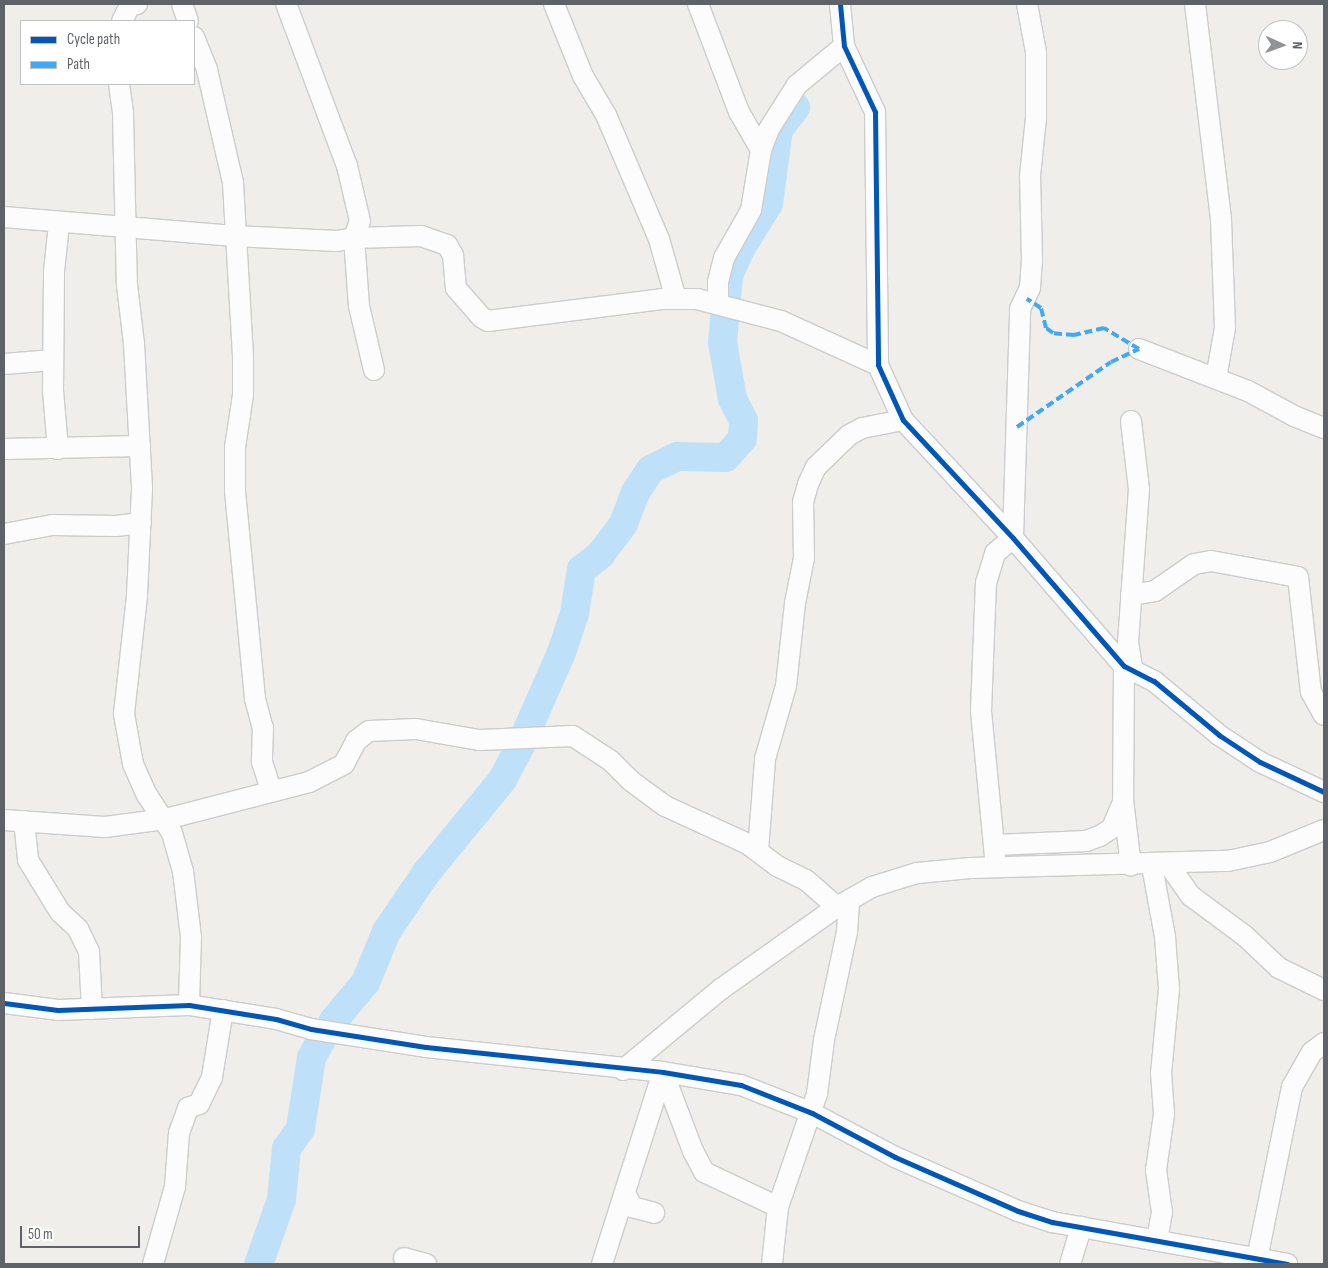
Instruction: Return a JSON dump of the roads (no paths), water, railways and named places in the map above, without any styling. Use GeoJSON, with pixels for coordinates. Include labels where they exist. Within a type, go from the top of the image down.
{"type":"FeatureCollection","features":[{"type":"Feature","properties":{"kind":"street"},"geometry":{"type":"LineString","coordinates":[[122,20],[130,5],[137,4]]}},
{"type":"Feature","properties":{"kind":"street"},"geometry":{"type":"LineString","coordinates":[[182,4],[188,20]]}},
{"type":"Feature","properties":{"kind":"street"},"geometry":{"type":"LineString","coordinates":[[286,4],[346,166],[360,221],[354,238],[359,306],[374,370]]}},
{"type":"Feature","properties":{"kind":"street"},"geometry":{"type":"LineString","coordinates":[[554,4],[582,76],[606,115],[659,239],[676,299]]}},
{"type":"Feature","properties":{"kind":"street"},"geometry":{"type":"LineString","coordinates":[[698,4],[739,112],[761,150]]}},
{"type":"Feature","properties":{"kind":"street"},"geometry":{"type":"LineString","coordinates":[[840,4],[844,46],[875,112],[878,364],[902,420],[1013,538],[1129,670],[1154,681],[1213,730],[1260,762],[1324,792]]}},
{"type":"Feature","properties":{"kind":"street"},"geometry":{"type":"LineString","coordinates":[[996,867],[981,711],[986,583],[995,553],[1013,538],[1020,309],[1030,288],[1030,176],[1036,118],[1036,52],[1027,4]]}},
{"type":"Feature","properties":{"kind":"street"},"geometry":{"type":"LineString","coordinates":[[1196,4],[1221,219],[1225,328],[1216,378]]}},
{"type":"Feature","properties":{"kind":"street"},"geometry":{"type":"LineString","coordinates":[[195,40],[207,70],[233,183],[234,236],[243,356],[242,395],[235,447],[235,491],[255,699],[263,728],[262,762],[271,790]]}},
{"type":"Feature","properties":{"kind":"street"},"geometry":{"type":"LineString","coordinates":[[718,303],[718,282],[724,258],[751,210],[761,150],[781,106],[797,85],[844,46]]}},
{"type":"Feature","properties":{"kind":"street"},"geometry":{"type":"LineString","coordinates":[[119,85],[123,114],[128,228],[127,285],[140,446],[141,523],[137,596],[124,714],[133,764],[147,795],[166,819],[183,871],[191,936],[189,1005]]}},
{"type":"Feature","properties":{"kind":"street"},"geometry":{"type":"LineString","coordinates":[[4,218],[59,224],[336,241],[354,238],[421,236],[447,245],[453,255],[456,288],[481,317],[488,321],[676,299],[718,303],[781,321],[878,364]]}},
{"type":"Feature","properties":{"kind":"street"},"geometry":{"type":"LineString","coordinates":[[58,449],[54,360],[54,271],[59,224]]}},
{"type":"Feature","properties":{"kind":"street"},"geometry":{"type":"LineString","coordinates":[[1139,349],[1216,378],[1324,428]]}},
{"type":"Feature","properties":{"kind":"street"},"geometry":{"type":"LineString","coordinates":[[4,364],[54,360]]}},
{"type":"Feature","properties":{"kind":"street"},"geometry":{"type":"LineString","coordinates":[[758,851],[765,759],[786,686],[795,603],[804,558],[803,502],[808,484],[816,467],[849,435],[862,428],[902,420]]}},
{"type":"Feature","properties":{"kind":"street"},"geometry":{"type":"LineString","coordinates":[[1131,421],[1139,489],[1128,642],[1129,670],[1123,800],[1131,866]]}},
{"type":"Feature","properties":{"kind":"street"},"geometry":{"type":"LineString","coordinates":[[4,449],[140,446]]}},
{"type":"Feature","properties":{"kind":"street"},"geometry":{"type":"LineString","coordinates":[[4,534],[52,525],[116,526],[141,523]]}},
{"type":"Feature","properties":{"kind":"street"},"geometry":{"type":"LineString","coordinates":[[1131,595],[1155,591],[1167,586],[1181,570],[1211,561],[1298,577],[1311,692],[1324,715]]}},
{"type":"Feature","properties":{"kind":"street"},"geometry":{"type":"LineString","coordinates":[[4,820],[105,827],[166,819],[271,790],[309,782],[344,764],[356,741],[369,731],[416,729],[479,740],[574,736],[611,761],[631,781],[665,806],[718,828],[758,851],[777,866],[806,880],[843,904],[847,932],[812,1113],[778,1207],[772,1264]]}},
{"type":"Feature","properties":{"kind":"street"},"geometry":{"type":"LineString","coordinates":[[995,845],[1086,841],[1100,836],[1112,828],[1123,800]]}},
{"type":"Feature","properties":{"kind":"street"},"geometry":{"type":"LineString","coordinates":[[24,821],[28,860],[60,912],[78,929],[89,952],[92,1008]]}},
{"type":"Feature","properties":{"kind":"street"},"geometry":{"type":"LineString","coordinates":[[623,1070],[721,989],[843,904],[872,888],[917,873],[996,867],[1160,866],[1248,858],[1324,830]]}},
{"type":"Feature","properties":{"kind":"street"},"geometry":{"type":"LineString","coordinates":[[1160,866],[1191,896],[1245,936],[1279,968],[1324,990]]}},
{"type":"Feature","properties":{"kind":"street"},"geometry":{"type":"LineString","coordinates":[[1157,1241],[1162,1212],[1156,1170],[1164,1114],[1161,1072],[1169,988],[1160,866]]}},
{"type":"Feature","properties":{"kind":"street"},"geometry":{"type":"LineString","coordinates":[[4,1002],[58,1010],[189,1005],[276,1019],[311,1029],[426,1047],[623,1070],[663,1072],[741,1086],[812,1113],[894,1157],[984,1198],[1052,1222],[1287,1264]]}},
{"type":"Feature","properties":{"kind":"street"},"geometry":{"type":"LineString","coordinates":[[153,1264],[175,1187],[179,1133],[188,1108],[200,1104],[212,1077],[223,1010]]}},
{"type":"Feature","properties":{"kind":"street"},"geometry":{"type":"LineString","coordinates":[[1257,1259],[1292,1087],[1312,1052],[1324,1043]]}},
{"type":"Feature","properties":{"kind":"street"},"geometry":{"type":"LineString","coordinates":[[602,1264],[663,1072]]}},
{"type":"Feature","properties":{"kind":"street"},"geometry":{"type":"LineString","coordinates":[[663,1072],[693,1151],[704,1172],[778,1207]]}},
{"type":"Feature","properties":{"kind":"street"},"geometry":{"type":"LineString","coordinates":[[625,1193],[632,1207],[654,1213]]}},
{"type":"Feature","properties":{"kind":"street"},"geometry":{"type":"LineString","coordinates":[[1070,1264],[1081,1227]]}},
{"type":"Feature","properties":{"kind":"street"},"geometry":{"type":"LineString","coordinates":[[404,1258],[426,1264]]}},
{"type":"Feature","properties":{"kind":"waterway"},"geometry":{"type":"LineString","coordinates":[[527,729],[561,652],[574,613],[581,569],[600,554],[623,523],[635,492],[650,469],[677,456],[725,457],[742,438],[743,420],[732,398],[722,342],[728,275],[739,250],[768,203],[778,129],[795,107]]}},
{"type":"Feature","properties":{"kind":"waterway"},"geometry":{"type":"LineString","coordinates":[[333,1020],[365,982],[386,931],[426,872],[502,779],[521,743]]}},
{"type":"Feature","properties":{"kind":"waterway"},"geometry":{"type":"LineString","coordinates":[[258,1264],[281,1199],[286,1148],[300,1128],[311,1057],[322,1037]]}}]}
